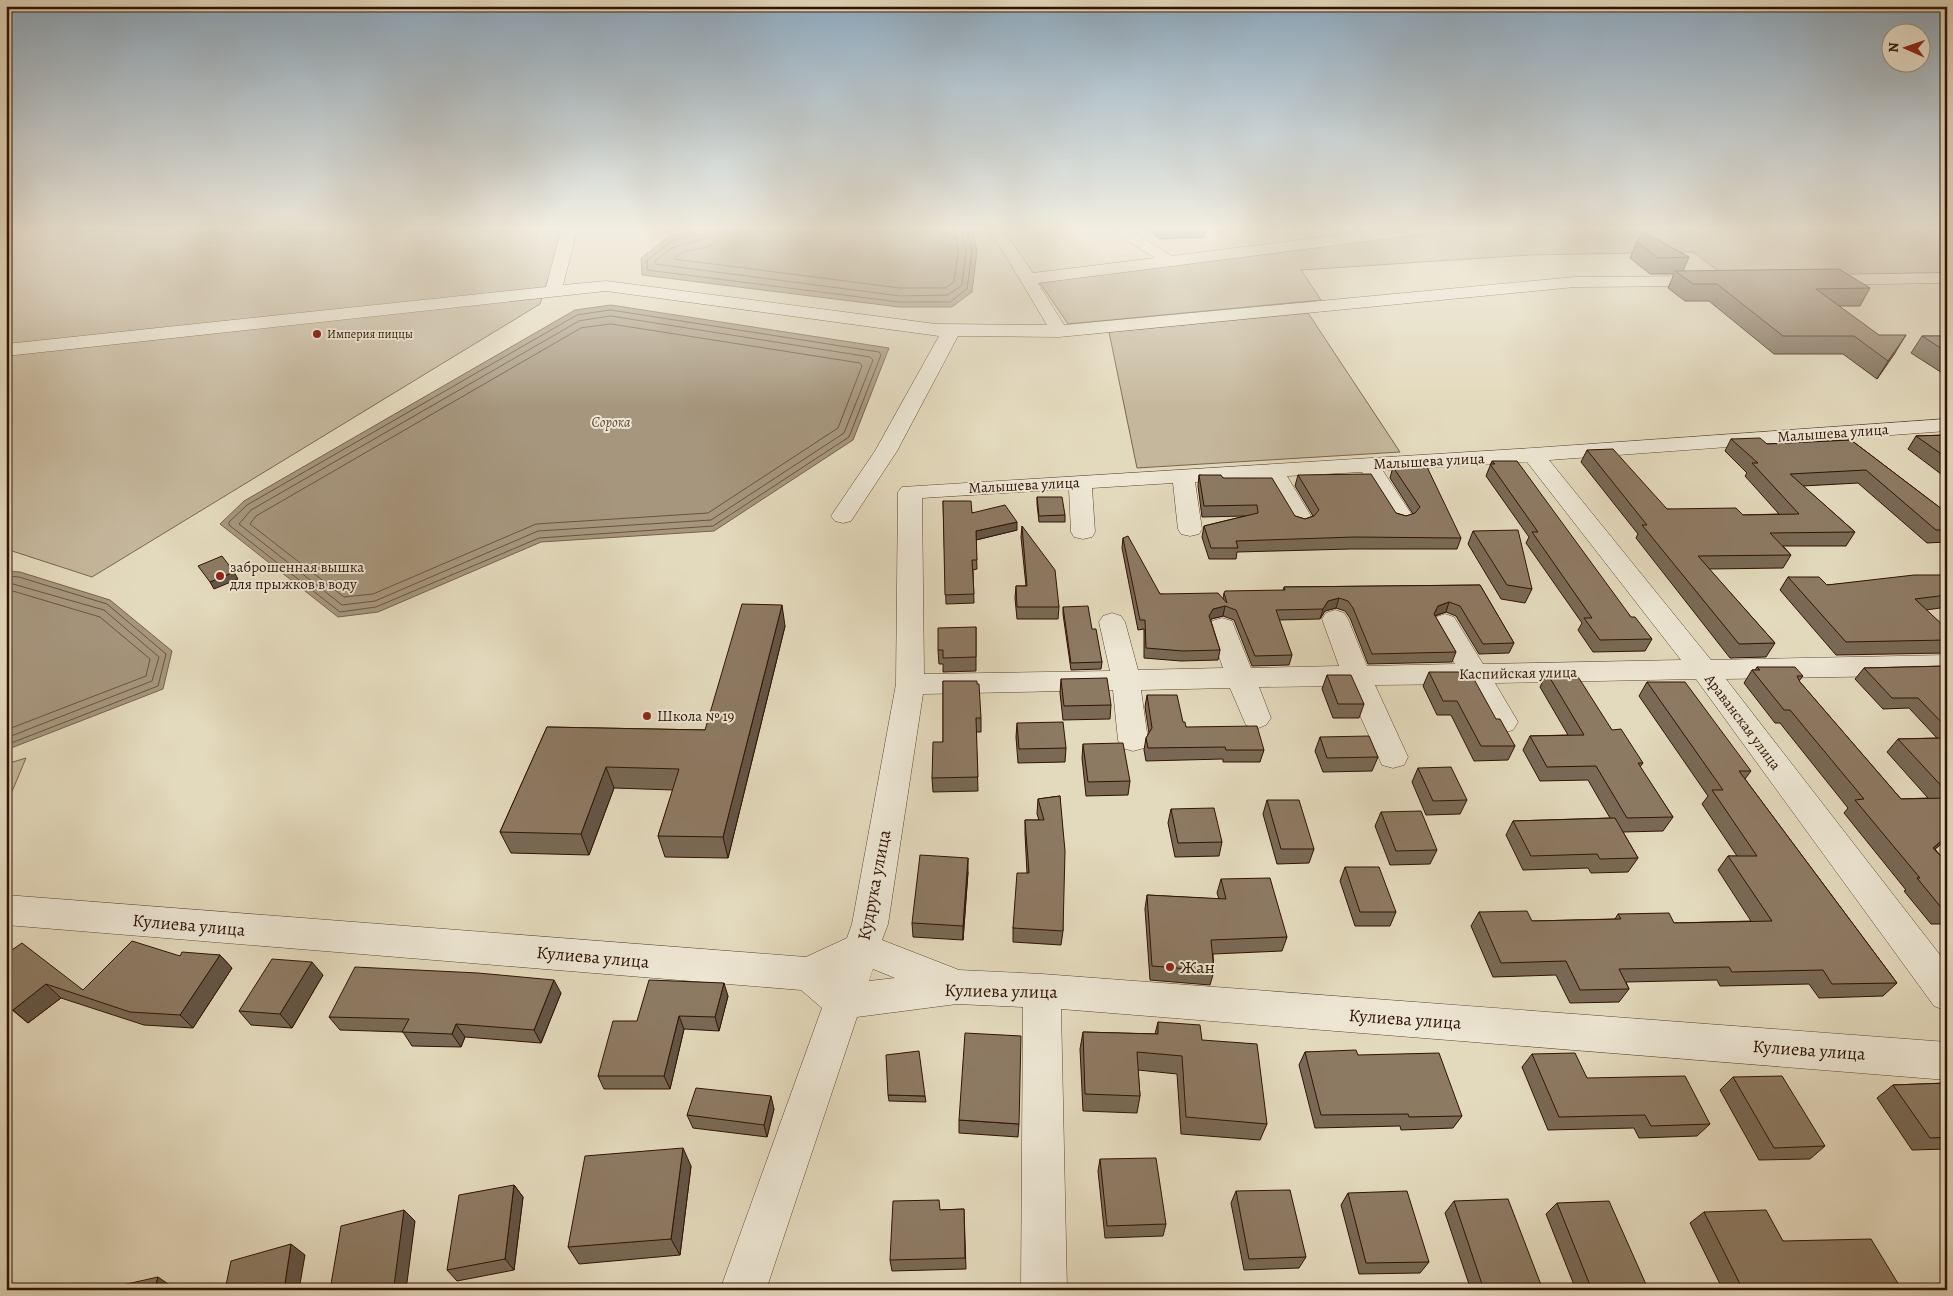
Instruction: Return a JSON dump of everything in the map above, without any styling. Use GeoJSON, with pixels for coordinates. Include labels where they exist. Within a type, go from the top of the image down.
{"type":"FeatureCollection","features":[{"type":"Feature","properties":{"kind":"street"},"geometry":{"type":"LineString","coordinates":[[553,292],[554,287]]}},
{"type":"Feature","properties":{"kind":"street"},"geometry":{"type":"LineString","coordinates":[[6,350],[593,287]]}},
{"type":"Feature","properties":{"kind":"street"},"geometry":{"type":"LineString","coordinates":[[617,287],[951,331],[1059,331],[1518,287]]}},
{"type":"Feature","properties":{"kind":"street"},"geometry":{"type":"LineString","coordinates":[[1032,287],[1059,331]]}},
{"type":"Feature","properties":{"kind":"street"},"geometry":{"type":"LineString","coordinates":[[843,516],[886,450],[951,331]]}},
{"type":"Feature","properties":{"kind":"street","name":"Малышева улица"},"geometry":{"type":"LineString","coordinates":[[910,492],[1533,455],[1947,425]]}},
{"type":"Feature","properties":{"kind":"street"},"geometry":{"type":"LineString","coordinates":[[1836,433],[1858,450]]}},
{"type":"Feature","properties":{"kind":"street","name":"Араванская улица"},"geometry":{"type":"LineString","coordinates":[[1533,455],[1704,670],[1947,994]]}},
{"type":"Feature","properties":{"kind":"street"},"geometry":{"type":"LineString","coordinates":[[1368,464],[1402,518]]}},
{"type":"Feature","properties":{"kind":"street"},"geometry":{"type":"LineString","coordinates":[[1272,470],[1302,521]]}},
{"type":"Feature","properties":{"kind":"street"},"geometry":{"type":"LineString","coordinates":[[1183,476],[1190,529]]}},
{"type":"Feature","properties":{"kind":"street"},"geometry":{"type":"LineString","coordinates":[[1080,482],[1083,532]]}},
{"type":"Feature","properties":{"kind":"street","name":"Кудрука улица"},"geometry":{"type":"LineString","coordinates":[[743,1290],[870,924],[910,684],[910,492]]}},
{"type":"Feature","properties":{"kind":"street"},"geometry":{"type":"LineString","coordinates":[[1335,619],[1356,676],[1393,757]]}},
{"type":"Feature","properties":{"kind":"street"},"geometry":{"type":"LineString","coordinates":[[1112,622],[1126,680],[1133,740]]}},
{"type":"Feature","properties":{"kind":"street"},"geometry":{"type":"LineString","coordinates":[[1445,623],[1503,722]]}},
{"type":"Feature","properties":{"kind":"street"},"geometry":{"type":"LineString","coordinates":[[1222,627],[1256,718]]}},
{"type":"Feature","properties":{"kind":"street","name":"Каспийская улица"},"geometry":{"type":"LineString","coordinates":[[910,684],[1947,665]]}},
{"type":"Feature","properties":{"kind":"street","name":"Кулиева улица"},"geometry":{"type":"LineString","coordinates":[[6,910],[809,974]]}},
{"type":"Feature","properties":{"kind":"street"},"geometry":{"type":"LineString","coordinates":[[844,1002],[809,974],[862,948],[957,987]]}},
{"type":"Feature","properties":{"kind":"street","name":"Кулиева улица"},"geometry":{"type":"LineString","coordinates":[[844,1002],[957,987],[1042,991],[1947,1061]]}},
{"type":"Feature","properties":{"kind":"street"},"geometry":{"type":"LineString","coordinates":[[1042,991],[1044,1290]]}},
{"type":"Feature","properties":{"kind":"shaded area"},"geometry":{"type":"Polygon","coordinates":[[[6,287],[545,287],[540,304],[92,577],[6,549],[6,287]]]}},
{"type":"Feature","properties":{"kind":"shaded area"},"geometry":{"type":"Polygon","coordinates":[[[1043,287],[1313,287],[1321,300],[1068,324],[1043,287]]]}},
{"type":"Feature","properties":{"kind":"shaded area"},"geometry":{"type":"Polygon","coordinates":[[[1308,313],[1400,452],[1137,468],[1109,332],[1308,313]]]}},
{"type":"Feature","properties":{"kind":"shaded area"},"geometry":{"type":"Polygon","coordinates":[[[26,758],[6,806],[6,764],[26,758]]]}},
{"type":"Feature","properties":{"kind":"water"},"geometry":{"type":"Polygon","coordinates":[[[742,287],[973,287],[972,292],[952,307],[899,307],[742,287]]]}},
{"type":"Feature","properties":{"kind":"water","name":"Сорока"},"geometry":{"type":"Polygon","coordinates":[[[611,305],[889,348],[853,440],[714,531],[541,542],[378,612],[338,617],[220,524],[244,501],[575,310],[611,305]]]}},
{"type":"Feature","properties":{"kind":"water"},"geometry":{"type":"Polygon","coordinates":[[[6,571],[20,572],[110,600],[172,651],[163,689],[6,750],[6,571]]]}},
{"type":"Feature","properties":{"kind":"building"},"geometry":{"type":"Polygon","coordinates":[[[1721,287],[1869,287],[1816,289],[1879,335],[1906,335],[1888,361],[1854,336],[1783,336],[1721,287]]]}},
{"type":"Feature","properties":{"kind":"building"},"geometry":{"type":"Polygon","coordinates":[[[1922,336],[1947,336],[1947,352],[1922,336]]]}},
{"type":"Feature","properties":{"kind":"building"},"geometry":{"type":"Polygon","coordinates":[[[1947,435],[1947,458],[1916,436],[1947,435]]]}},
{"type":"Feature","properties":{"kind":"building"},"geometry":{"type":"Polygon","coordinates":[[[1760,438],[1767,444],[1851,440],[1947,513],[1947,530],[1936,530],[1866,470],[1790,474],[1855,532],[1770,533],[1791,555],[1698,556],[1775,643],[1739,644],[1642,525],[1647,525],[1587,450],[1613,449],[1667,509],[1736,508],[1743,515],[1799,514],[1752,463],[1758,463],[1731,439],[1760,438]]]}},
{"type":"Feature","properties":{"kind":"building"},"geometry":{"type":"Polygon","coordinates":[[[1492,461],[1517,461],[1631,617],[1635,617],[1652,639],[1600,640],[1584,618],[1592,618],[1532,532],[1538,532],[1490,464],[1495,464],[1492,461]]]}},
{"type":"Feature","properties":{"kind":"building"},"geometry":{"type":"Polygon","coordinates":[[[1393,467],[1427,467],[1461,538],[1354,537],[1236,541],[1238,548],[1211,548],[1204,526],[1258,513],[1257,505],[1204,506],[1199,475],[1221,475],[1223,478],[1272,478],[1295,516],[1305,519],[1314,516],[1319,510],[1298,475],[1371,474],[1396,513],[1406,516],[1415,513],[1420,507],[1393,467]]]}},
{"type":"Feature","properties":{"kind":"building"},"geometry":{"type":"Polygon","coordinates":[[[1037,497],[1062,497],[1065,515],[1039,516],[1037,497]]]}},
{"type":"Feature","properties":{"kind":"building"},"geometry":{"type":"Polygon","coordinates":[[[943,501],[971,501],[972,513],[1005,505],[1017,522],[976,531],[977,560],[972,560],[974,594],[945,595],[943,501]]]}},
{"type":"Feature","properties":{"kind":"building"},"geometry":{"type":"Polygon","coordinates":[[[1022,526],[1055,570],[1059,607],[1017,607],[1016,586],[1027,586],[1022,526]]]}},
{"type":"Feature","properties":{"kind":"building"},"geometry":{"type":"Polygon","coordinates":[[[1518,530],[1532,589],[1507,585],[1473,531],[1518,530]]]}},
{"type":"Feature","properties":{"kind":"building"},"geometry":{"type":"Polygon","coordinates":[[[1128,536],[1160,594],[1218,593],[1227,603],[1225,591],[1285,590],[1284,587],[1480,585],[1514,643],[1483,644],[1460,606],[1449,602],[1438,606],[1434,614],[1456,652],[1372,654],[1353,608],[1348,601],[1339,598],[1328,601],[1323,609],[1276,610],[1292,655],[1255,656],[1236,610],[1225,606],[1213,609],[1209,616],[1220,650],[1183,651],[1146,648],[1145,620],[1140,620],[1123,538],[1128,536]]]}},
{"type":"Feature","properties":{"kind":"building"},"geometry":{"type":"Polygon","coordinates":[[[222,556],[234,572],[210,582],[198,566],[222,556]]]}},
{"type":"Feature","properties":{"kind":"building"},"geometry":{"type":"Polygon","coordinates":[[[1914,575],[1947,575],[1947,595],[1915,599],[1947,629],[1947,640],[1846,642],[1788,577],[1819,577],[1827,585],[1914,575]]]}},
{"type":"Feature","properties":{"kind":"building"},"geometry":{"type":"Polygon","coordinates":[[[742,604],[782,605],[723,837],[658,836],[679,769],[606,767],[581,834],[500,832],[547,727],[705,730],[742,604]]]}},
{"type":"Feature","properties":{"kind":"building"},"geometry":{"type":"Polygon","coordinates":[[[1088,606],[1092,629],[1096,629],[1102,662],[1071,663],[1063,607],[1088,606]]]}},
{"type":"Feature","properties":{"kind":"building"},"geometry":{"type":"Polygon","coordinates":[[[976,627],[976,657],[943,658],[943,650],[938,650],[938,628],[976,627]]]}},
{"type":"Feature","properties":{"kind":"building"},"geometry":{"type":"Polygon","coordinates":[[[1947,666],[1947,728],[1918,698],[1892,698],[1864,668],[1947,666]]]}},
{"type":"Feature","properties":{"kind":"building"},"geometry":{"type":"Polygon","coordinates":[[[1757,667],[1795,667],[1803,676],[1797,676],[1800,682],[1901,799],[1947,798],[1947,836],[1933,848],[1947,863],[1947,911],[1944,911],[1917,878],[1920,878],[1855,800],[1864,799],[1790,710],[1784,710],[1752,670],[1760,670],[1757,667]]]}},
{"type":"Feature","properties":{"kind":"building"},"geometry":{"type":"Polygon","coordinates":[[[1429,672],[1470,672],[1496,719],[1500,719],[1515,746],[1481,746],[1457,701],[1443,701],[1429,672]]]}},
{"type":"Feature","properties":{"kind":"building"},"geometry":{"type":"Polygon","coordinates":[[[1575,672],[1612,730],[1621,729],[1643,763],[1638,763],[1673,817],[1627,818],[1596,766],[1547,767],[1530,736],[1584,735],[1547,673],[1575,672]]]}},
{"type":"Feature","properties":{"kind":"building"},"geometry":{"type":"Polygon","coordinates":[[[1327,675],[1351,675],[1364,704],[1338,704],[1327,675]]]}},
{"type":"Feature","properties":{"kind":"building"},"geometry":{"type":"Polygon","coordinates":[[[1107,678],[1111,705],[1064,706],[1061,679],[1107,678]]]}},
{"type":"Feature","properties":{"kind":"building"},"geometry":{"type":"Polygon","coordinates":[[[943,681],[977,681],[977,684],[979,684],[981,718],[976,718],[978,777],[932,778],[933,742],[943,742],[943,681]]]}},
{"type":"Feature","properties":{"kind":"building"},"geometry":{"type":"Polygon","coordinates":[[[1647,682],[1685,682],[1751,771],[1739,771],[1897,983],[1832,984],[1823,970],[1732,972],[1729,967],[1619,969],[1629,989],[1580,990],[1566,961],[1501,963],[1479,912],[1527,911],[1532,921],[1621,919],[1618,914],[1669,913],[1674,923],[1772,921],[1728,856],[1757,856],[1712,790],[1723,790],[1647,682]]]}},
{"type":"Feature","properties":{"kind":"building"},"geometry":{"type":"Polygon","coordinates":[[[1147,695],[1177,695],[1183,722],[1185,722],[1186,727],[1257,726],[1264,750],[1226,750],[1225,747],[1148,748],[1146,738],[1152,728],[1147,695]]]}},
{"type":"Feature","properties":{"kind":"building"},"geometry":{"type":"Polygon","coordinates":[[[1063,722],[1066,748],[1019,749],[1017,723],[1063,722]]]}},
{"type":"Feature","properties":{"kind":"building"},"geometry":{"type":"Polygon","coordinates":[[[1369,736],[1378,757],[1327,758],[1320,737],[1369,736]]]}},
{"type":"Feature","properties":{"kind":"building"},"geometry":{"type":"Polygon","coordinates":[[[1944,738],[1947,741],[1947,792],[1898,739],[1944,738]]]}},
{"type":"Feature","properties":{"kind":"building"},"geometry":{"type":"Polygon","coordinates":[[[1123,743],[1130,781],[1088,782],[1083,744],[1123,743]]]}},
{"type":"Feature","properties":{"kind":"building"},"geometry":{"type":"Polygon","coordinates":[[[1451,767],[1467,800],[1433,801],[1418,768],[1451,767]]]}},
{"type":"Feature","properties":{"kind":"building"},"geometry":{"type":"Polygon","coordinates":[[[1060,796],[1065,851],[1063,931],[1013,928],[1017,873],[1029,873],[1025,820],[1044,820],[1038,799],[1060,796]]]}},
{"type":"Feature","properties":{"kind":"building"},"geometry":{"type":"Polygon","coordinates":[[[1267,800],[1299,800],[1314,849],[1281,849],[1267,800]]]}},
{"type":"Feature","properties":{"kind":"building"},"geometry":{"type":"Polygon","coordinates":[[[1214,808],[1222,842],[1178,843],[1171,809],[1214,808]]]}},
{"type":"Feature","properties":{"kind":"building"},"geometry":{"type":"Polygon","coordinates":[[[1421,811],[1437,850],[1396,851],[1381,812],[1421,811]]]}},
{"type":"Feature","properties":{"kind":"building"},"geometry":{"type":"Polygon","coordinates":[[[1615,818],[1638,858],[1600,859],[1597,854],[1531,856],[1513,821],[1615,818]]]}},
{"type":"Feature","properties":{"kind":"building"},"geometry":{"type":"Polygon","coordinates":[[[920,855],[968,858],[963,926],[912,923],[920,855]]]}},
{"type":"Feature","properties":{"kind":"building"},"geometry":{"type":"Polygon","coordinates":[[[1345,867],[1379,867],[1396,912],[1360,912],[1345,867]]]}},
{"type":"Feature","properties":{"kind":"building"},"geometry":{"type":"Polygon","coordinates":[[[1270,878],[1287,937],[1211,940],[1214,971],[1152,966],[1147,895],[1226,899],[1221,879],[1270,878]]]}},
{"type":"Feature","properties":{"kind":"building"},"geometry":{"type":"Polygon","coordinates":[[[132,941],[180,956],[182,952],[220,955],[180,1015],[130,1012],[46,984],[13,1010],[6,1004],[6,954],[22,943],[83,990],[132,941]]]}},
{"type":"Feature","properties":{"kind":"building"},"geometry":{"type":"Polygon","coordinates":[[[272,959],[312,962],[280,1014],[239,1011],[272,959]]]}},
{"type":"Feature","properties":{"kind":"building"},"geometry":{"type":"Polygon","coordinates":[[[355,967],[478,973],[554,980],[534,1030],[456,1024],[452,1034],[402,1032],[409,1019],[329,1017],[355,967]]]}},
{"type":"Feature","properties":{"kind":"building"},"geometry":{"type":"Polygon","coordinates":[[[649,980],[724,983],[715,1017],[679,1016],[664,1076],[598,1076],[613,1021],[637,1021],[649,980]]]}},
{"type":"Feature","properties":{"kind":"building"},"geometry":{"type":"Polygon","coordinates":[[[1158,1022],[1200,1025],[1202,1040],[1257,1044],[1267,1124],[1186,1117],[1182,1056],[1137,1052],[1140,1096],[1085,1094],[1083,1032],[1158,1034],[1158,1022]]]}},
{"type":"Feature","properties":{"kind":"building"},"geometry":{"type":"Polygon","coordinates":[[[965,1033],[1021,1036],[1019,1124],[959,1120],[965,1033]]]}},
{"type":"Feature","properties":{"kind":"building"},"geometry":{"type":"Polygon","coordinates":[[[1356,1050],[1358,1055],[1439,1053],[1462,1116],[1409,1117],[1408,1114],[1321,1115],[1305,1052],[1356,1050]]]}},
{"type":"Feature","properties":{"kind":"building"},"geometry":{"type":"Polygon","coordinates":[[[919,1051],[925,1096],[888,1095],[886,1055],[919,1051]]]}},
{"type":"Feature","properties":{"kind":"building"},"geometry":{"type":"Polygon","coordinates":[[[1575,1053],[1587,1078],[1685,1076],[1710,1124],[1651,1126],[1645,1115],[1559,1117],[1532,1054],[1575,1053]]]}},
{"type":"Feature","properties":{"kind":"building"},"geometry":{"type":"Polygon","coordinates":[[[1782,1076],[1825,1146],[1774,1148],[1733,1077],[1782,1076]]]}},
{"type":"Feature","properties":{"kind":"building"},"geometry":{"type":"Polygon","coordinates":[[[1947,1083],[1947,1137],[1930,1138],[1893,1085],[1947,1083]]]}},
{"type":"Feature","properties":{"kind":"building"},"geometry":{"type":"Polygon","coordinates":[[[696,1088],[771,1096],[764,1125],[687,1115],[696,1088]]]}},
{"type":"Feature","properties":{"kind":"building"},"geometry":{"type":"Polygon","coordinates":[[[683,1148],[671,1239],[568,1247],[585,1156],[683,1148]]]}},
{"type":"Feature","properties":{"kind":"building"},"geometry":{"type":"Polygon","coordinates":[[[1156,1158],[1166,1224],[1107,1226],[1100,1159],[1156,1158]]]}},
{"type":"Feature","properties":{"kind":"building"},"geometry":{"type":"Polygon","coordinates":[[[514,1185],[505,1259],[447,1270],[459,1195],[514,1185]]]}},
{"type":"Feature","properties":{"kind":"building"},"geometry":{"type":"Polygon","coordinates":[[[1290,1190],[1306,1257],[1249,1259],[1236,1191],[1290,1190]]]}},
{"type":"Feature","properties":{"kind":"building"},"geometry":{"type":"Polygon","coordinates":[[[1407,1191],[1429,1262],[1366,1263],[1348,1193],[1407,1191]]]}},
{"type":"Feature","properties":{"kind":"building"},"geometry":{"type":"Polygon","coordinates":[[[1508,1199],[1543,1290],[1484,1290],[1454,1201],[1508,1199]]]}},
{"type":"Feature","properties":{"kind":"building"},"geometry":{"type":"Polygon","coordinates":[[[939,1200],[940,1210],[964,1209],[965,1258],[890,1260],[893,1201],[939,1200]]]}},
{"type":"Feature","properties":{"kind":"building"},"geometry":{"type":"Polygon","coordinates":[[[1609,1201],[1648,1289],[1592,1290],[1557,1203],[1609,1201]]]}},
{"type":"Feature","properties":{"kind":"building"},"geometry":{"type":"Polygon","coordinates":[[[404,1210],[394,1286],[381,1290],[330,1290],[341,1226],[404,1210]]]}},
{"type":"Feature","properties":{"kind":"building"},"geometry":{"type":"Polygon","coordinates":[[[1766,1210],[1783,1241],[1871,1239],[1902,1290],[1743,1290],[1704,1212],[1766,1210]]]}},
{"type":"Feature","properties":{"kind":"building"},"geometry":{"type":"Polygon","coordinates":[[[291,1244],[284,1290],[225,1290],[231,1261],[291,1244]]]}},
{"type":"Feature","properties":{"kind":"building"},"geometry":{"type":"Polygon","coordinates":[[[158,1277],[154,1290],[100,1290],[158,1277]]]}},
{"type":"Feature","properties":{"kind":"place","name":"Империя пиццы"},"geometry":{"type":"Point","coordinates":[317,334]}},
{"type":"Feature","properties":{"kind":"place","name":"заброшенная вышка для прыжков в воду"},"geometry":{"type":"Point","coordinates":[220,576]}},
{"type":"Feature","properties":{"kind":"place","name":"Школа № 19"},"geometry":{"type":"Point","coordinates":[647,716]}},
{"type":"Feature","properties":{"kind":"place","name":"Жан"},"geometry":{"type":"Point","coordinates":[1170,967]}}]}
